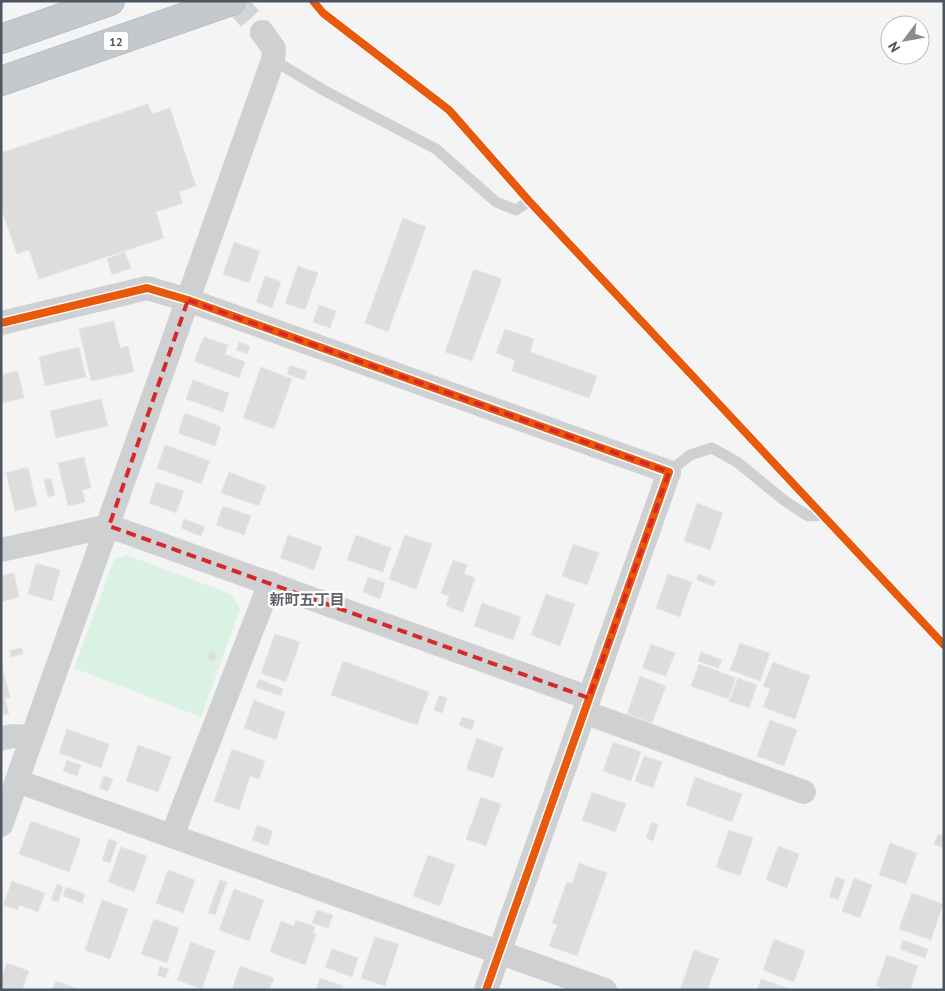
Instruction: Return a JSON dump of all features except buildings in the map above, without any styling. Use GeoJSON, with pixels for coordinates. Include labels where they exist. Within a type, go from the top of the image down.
{"type":"FeatureCollection","features":[{"type":"Feature","properties":{"kind":"highway"},"geometry":{"type":"LineString","coordinates":[[1,39],[110,1]]}},
{"type":"Feature","properties":{"kind":"highway","name":"12"},"geometry":{"type":"LineString","coordinates":[[1,81],[231,1]]}},
{"type":"Feature","properties":{"kind":"street"},"geometry":{"type":"LineString","coordinates":[[1,825],[109,526],[273,60],[274,49],[262,32]]}},
{"type":"Feature","properties":{"kind":"street"},"geometry":{"type":"LineString","coordinates":[[1,323],[147,288],[188,300],[669,472],[486,990]]}},
{"type":"Feature","properties":{"kind":"street"},"geometry":{"type":"LineString","coordinates":[[1,550],[109,526],[270,583],[587,705],[804,792]]}},
{"type":"Feature","properties":{"kind":"street"},"geometry":{"type":"LineString","coordinates":[[172,836],[270,583]]}},
{"type":"Feature","properties":{"kind":"street"},"geometry":{"type":"LineString","coordinates":[[1,739],[12,736],[31,738]]}},
{"type":"Feature","properties":{"kind":"street"},"geometry":{"type":"LineString","coordinates":[[17,781],[605,990]]}},
{"type":"Feature","properties":{"kind":"lane"},"geometry":{"type":"LineString","coordinates":[[273,60],[325,91],[436,148],[496,202],[516,210],[529,201]]}},
{"type":"Feature","properties":{"kind":"lane"},"geometry":{"type":"LineString","coordinates":[[669,472],[690,456],[712,448],[737,462],[785,501],[808,516],[823,515]]}},
{"type":"Feature","properties":{"kind":"highlighted area"},"geometry":{"type":"Polygon","coordinates":[[[188,300],[669,472],[589,698],[109,526],[188,300]]]}},
{"type":"Feature","properties":{"kind":"green space"},"geometry":{"type":"Polygon","coordinates":[[[126,555],[231,594],[240,609],[201,717],[74,668],[114,560],[126,555]]]}},
{"type":"Feature","properties":{"kind":"tunnel"},"geometry":{"type":"LineString","coordinates":[[234,1],[262,32]]}},
{"type":"Feature","properties":{"kind":"cycle path"},"geometry":{"type":"LineString","coordinates":[[313,1],[323,13],[449,110],[529,201],[944,645]]}},
{"type":"Feature","properties":{"kind":"cycle path"},"geometry":{"type":"LineString","coordinates":[[1,323],[147,288],[188,300],[669,472],[486,990]]}},
{"type":"Feature","properties":{"kind":"district","name":"新町五丁目"},"geometry":{"type":"Point","coordinates":[307,599]}}]}
